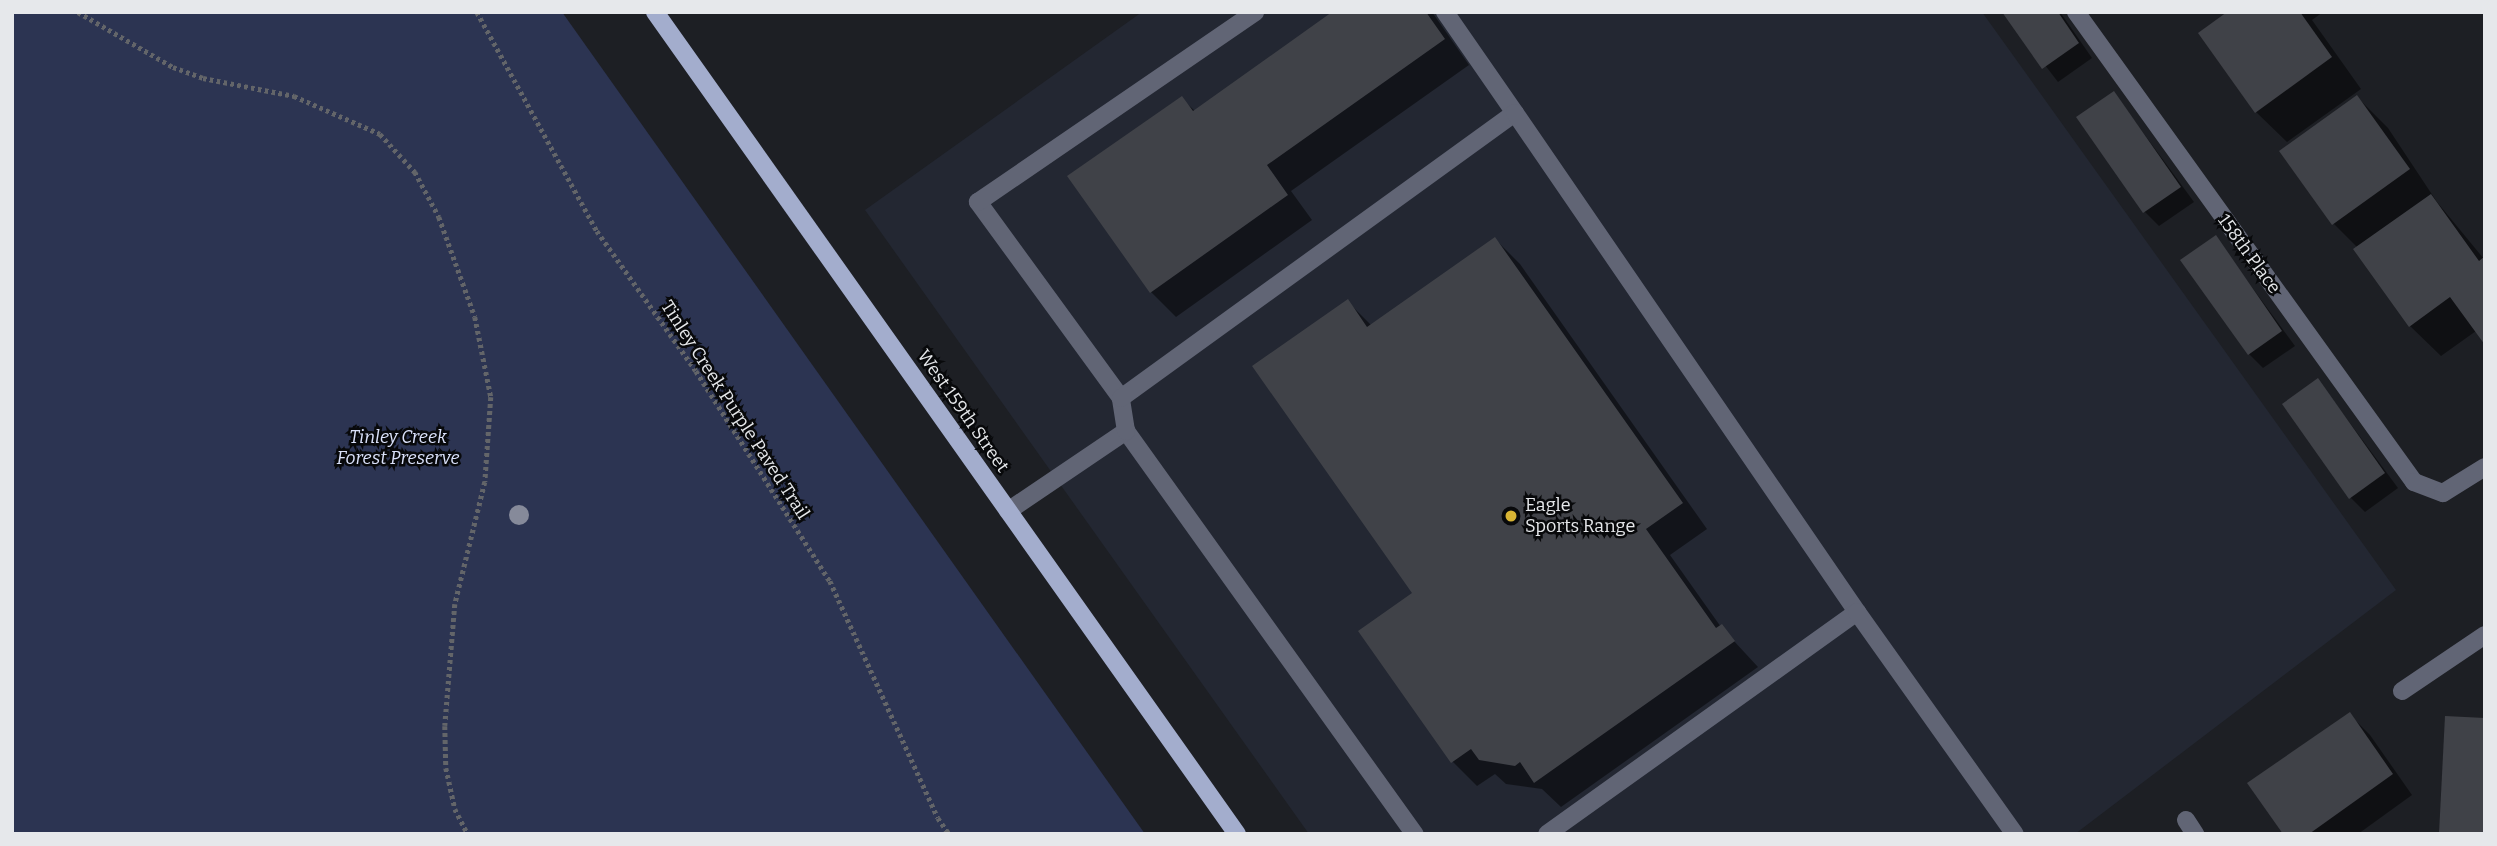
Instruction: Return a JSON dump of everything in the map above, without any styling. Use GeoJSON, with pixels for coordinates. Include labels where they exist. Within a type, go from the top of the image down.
{"type":"FeatureCollection","features":[{"type":"Feature","properties":{"kind":"main road","name":"West 159th Street"},"geometry":{"type":"LineString","coordinates":[[655,12],[1237,834]]}},
{"type":"Feature","properties":{"kind":"street"},"geometry":{"type":"LineString","coordinates":[[1255,12],[978,202],[1121,398],[1126,431],[1415,834]]}},
{"type":"Feature","properties":{"kind":"street"},"geometry":{"type":"LineString","coordinates":[[1445,12],[1857,612],[2015,834]]}},
{"type":"Feature","properties":{"kind":"street","name":"158th Place"},"geometry":{"type":"LineString","coordinates":[[2076,12],[2401,467],[2428,491],[2443,493],[2485,467]]}},
{"type":"Feature","properties":{"kind":"street"},"geometry":{"type":"LineString","coordinates":[[1121,398],[1515,113]]}},
{"type":"Feature","properties":{"kind":"street"},"geometry":{"type":"LineString","coordinates":[[1008,511],[1126,431]]}},
{"type":"Feature","properties":{"kind":"street"},"geometry":{"type":"LineString","coordinates":[[1547,834],[1857,612]]}},
{"type":"Feature","properties":{"kind":"street"},"geometry":{"type":"LineString","coordinates":[[2402,691],[2485,635]]}},
{"type":"Feature","properties":{"kind":"path"},"geometry":{"type":"LineString","coordinates":[[78,12],[108,33],[173,67],[204,78],[294,96],[380,134],[415,172],[439,216],[475,317],[491,397],[485,482],[455,604],[445,726],[446,768],[455,809],[468,834]]}},
{"type":"Feature","properties":{"kind":"path","name":"Tinley Creek Purple Paved Trail"},"geometry":{"type":"LineString","coordinates":[[477,12],[597,230],[696,371],[830,582],[921,782],[949,834]]}},
{"type":"Feature","properties":{"kind":"shaded area"},"geometry":{"type":"Polygon","coordinates":[[[1142,12],[1982,12],[2396,590],[2075,834],[1309,834],[865,210],[1142,12]]]}},
{"type":"Feature","properties":{"kind":"green space","name":"Tinley Creek Forest Preserve"},"geometry":{"type":"Polygon","coordinates":[[[12,12],[562,12],[1145,834],[12,834],[12,12]]]}},
{"type":"Feature","properties":{"kind":"building"},"geometry":{"type":"Polygon","coordinates":[[[1332,12],[1426,12],[1445,39],[1267,165],[1288,195],[1150,293],[1067,176],[1182,96],[1193,111],[1332,12]]]}},
{"type":"Feature","properties":{"kind":"building"},"geometry":{"type":"Polygon","coordinates":[[[2002,12],[2058,12],[2079,43],[2042,69],[2002,12]]]}},
{"type":"Feature","properties":{"kind":"building"},"geometry":{"type":"Polygon","coordinates":[[[2227,12],[2300,12],[2332,57],[2255,113],[2198,33],[2227,12]]]}},
{"type":"Feature","properties":{"kind":"building"},"geometry":{"type":"Polygon","coordinates":[[[2114,91],[2181,187],[2143,213],[2076,117],[2114,91]]]}},
{"type":"Feature","properties":{"kind":"building"},"geometry":{"type":"Polygon","coordinates":[[[2357,95],[2410,169],[2332,225],[2279,151],[2357,95]]]}},
{"type":"Feature","properties":{"kind":"building"},"geometry":{"type":"Polygon","coordinates":[[[2431,194],[2479,261],[2485,256],[2485,345],[2450,297],[2409,327],[2353,249],[2431,194]]]}},
{"type":"Feature","properties":{"kind":"building"},"geometry":{"type":"Polygon","coordinates":[[[2216,235],[2282,331],[2248,355],[2180,260],[2216,235]]]}},
{"type":"Feature","properties":{"kind":"building","name":"Eagle Sports Range"},"geometry":{"type":"Polygon","coordinates":[[[1495,237],[1683,503],[1646,529],[1716,628],[1722,624],[1735,641],[1534,783],[1520,762],[1515,766],[1479,760],[1471,749],[1451,763],[1358,631],[1412,593],[1252,366],[1348,299],[1367,327],[1495,237]]]}},
{"type":"Feature","properties":{"kind":"building"},"geometry":{"type":"Polygon","coordinates":[[[2318,378],[2385,473],[2349,499],[2282,404],[2318,378]]]}},
{"type":"Feature","properties":{"kind":"building"},"geometry":{"type":"Polygon","coordinates":[[[2350,712],[2393,774],[2309,834],[2283,834],[2247,783],[2350,712]]]}},
{"type":"Feature","properties":{"kind":"building"},"geometry":{"type":"Polygon","coordinates":[[[2445,716],[2485,718],[2485,834],[2439,834],[2445,716]]]}},
{"type":"Feature","properties":{"kind":"place","name":"Eagle Sports Range"},"geometry":{"type":"Point","coordinates":[1511,516]}}]}
